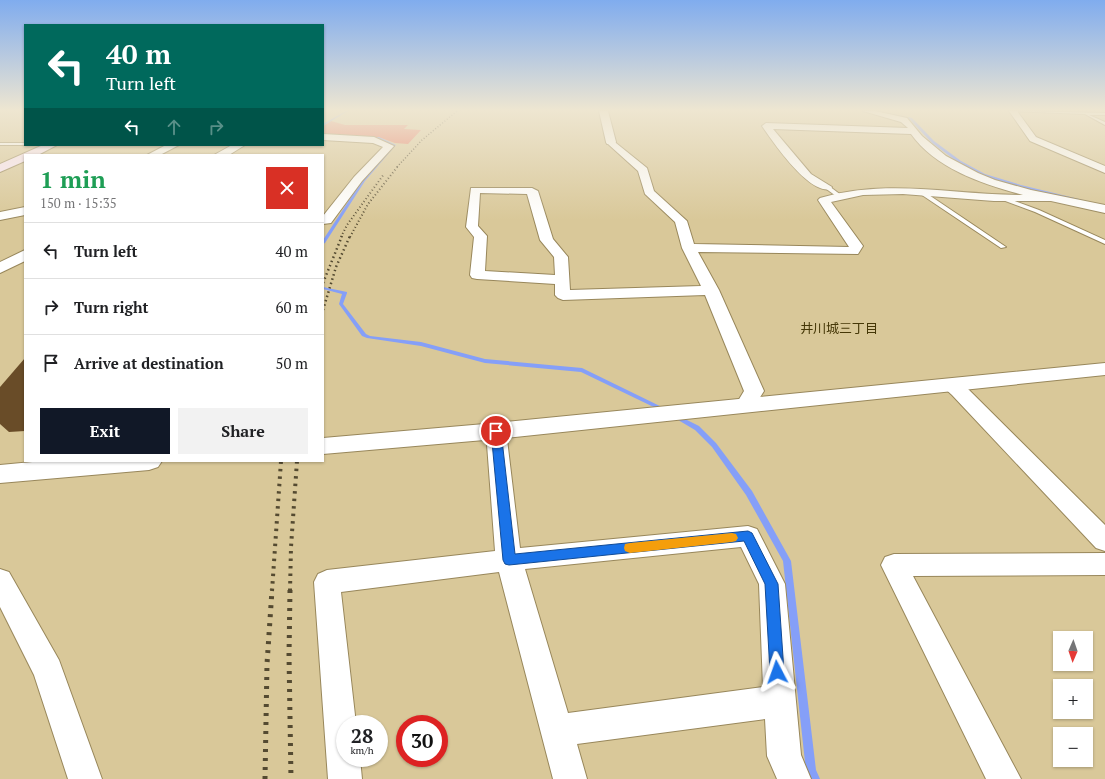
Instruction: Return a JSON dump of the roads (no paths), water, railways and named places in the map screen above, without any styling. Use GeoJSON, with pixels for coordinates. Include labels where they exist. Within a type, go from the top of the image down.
{"type":"FeatureCollection","features":[{"type":"Feature","properties":{"kind":"main road"},"geometry":{"type":"LineString","coordinates":[[31,154],[47,147]]}},
{"type":"Feature","properties":{"kind":"main road"},"geometry":{"type":"LineString","coordinates":[[0,168],[24,157]]}},
{"type":"Feature","properties":{"kind":"street"},"geometry":{"type":"LineString","coordinates":[[154,154],[169,147]]}},
{"type":"Feature","properties":{"kind":"street"},"geometry":{"type":"LineString","coordinates":[[222,154],[235,147]]}},
{"type":"Feature","properties":{"kind":"street"},"geometry":{"type":"LineString","coordinates":[[324,220],[327,220],[358,179],[388,147]]}},
{"type":"Feature","properties":{"kind":"street"},"geometry":{"type":"LineString","coordinates":[[617,147],[643,170],[649,192],[680,221],[689,248],[711,290],[754,391],[745,406]]}},
{"type":"Feature","properties":{"kind":"street"},"geometry":{"type":"LineString","coordinates":[[783,147],[806,176],[827,187]]}},
{"type":"Feature","properties":{"kind":"street"},"geometry":{"type":"LineString","coordinates":[[931,147],[945,159],[971,174],[1009,187],[1105,209]]}},
{"type":"Feature","properties":{"kind":"street"},"geometry":{"type":"LineString","coordinates":[[1052,147],[1105,170]]}},
{"type":"Feature","properties":{"kind":"street"},"geometry":{"type":"LineString","coordinates":[[562,280],[477,275],[481,236],[472,227],[475,190],[532,191],[547,240],[561,257],[563,295],[711,290]]}},
{"type":"Feature","properties":{"kind":"street"},"geometry":{"type":"LineString","coordinates":[[689,248],[853,251],[856,246],[824,200],[838,195],[877,192],[921,192],[1002,198],[1055,198]]}},
{"type":"Feature","properties":{"kind":"street"},"geometry":{"type":"LineString","coordinates":[[0,216],[24,211]]}},
{"type":"Feature","properties":{"kind":"street"},"geometry":{"type":"LineString","coordinates":[[0,268],[24,256]]}},
{"type":"Feature","properties":{"kind":"street"},"geometry":{"type":"LineString","coordinates":[[324,446],[496,431],[1105,369]]}},
{"type":"Feature","properties":{"kind":"street"},"geometry":{"type":"LineString","coordinates":[[950,385],[959,391],[1105,541]]}},
{"type":"Feature","properties":{"kind":"street"},"geometry":{"type":"LineString","coordinates":[[496,431],[509,560],[570,779]]}},
{"type":"Feature","properties":{"kind":"street"},"geometry":{"type":"LineString","coordinates":[[0,474],[138,462]]}},
{"type":"Feature","properties":{"kind":"street"},"geometry":{"type":"LineString","coordinates":[[345,779],[327,582],[509,560],[748,536],[772,584],[784,756],[794,779]]}},
{"type":"Feature","properties":{"kind":"street"},"geometry":{"type":"LineString","coordinates":[[1004,779],[894,564],[1105,564]]}},
{"type":"Feature","properties":{"kind":"street"},"geometry":{"type":"LineString","coordinates":[[0,580],[48,670],[85,779]]}},
{"type":"Feature","properties":{"kind":"street"},"geometry":{"type":"LineString","coordinates":[[556,731],[779,701]]}},
{"type":"Feature","properties":{"kind":"lane"},"geometry":{"type":"LineString","coordinates":[[827,187],[838,195]]}},
{"type":"Feature","properties":{"kind":"lane"},"geometry":{"type":"LineString","coordinates":[[921,192],[1003,247]]}},
{"type":"Feature","properties":{"kind":"lane"},"geometry":{"type":"LineString","coordinates":[[1002,198],[1037,211],[1105,242]]}},
{"type":"Feature","properties":{"kind":"waterway"},"geometry":{"type":"LineString","coordinates":[[324,241],[364,180],[393,147]]}},
{"type":"Feature","properties":{"kind":"waterway"},"geometry":{"type":"LineString","coordinates":[[940,147],[960,162],[984,175],[1020,186],[1081,200]]}},
{"type":"Feature","properties":{"kind":"waterway"},"geometry":{"type":"LineString","coordinates":[[324,288],[345,293],[341,304],[364,335],[369,337],[421,344],[485,361],[582,370],[666,411]]}},
{"type":"Feature","properties":{"kind":"waterway"},"geometry":{"type":"LineString","coordinates":[[675,416],[697,428],[714,445],[749,493],[787,561],[811,771],[815,779]]}},
{"type":"Feature","properties":{"kind":"railway"},"geometry":{"type":"LineString","coordinates":[[397,167],[415,147]]}},
{"type":"Feature","properties":{"kind":"railway"},"geometry":{"type":"LineString","coordinates":[[350,237],[368,204],[398,166]]}},
{"type":"Feature","properties":{"kind":"railway"},"geometry":{"type":"LineString","coordinates":[[341,237],[347,225],[384,174]]}},
{"type":"Feature","properties":{"kind":"railway"},"geometry":{"type":"LineString","coordinates":[[324,281],[342,236]]}},
{"type":"Feature","properties":{"kind":"railway"},"geometry":{"type":"LineString","coordinates":[[324,307],[336,267],[350,236]]}},
{"type":"Feature","properties":{"kind":"railway"},"geometry":{"type":"LineString","coordinates":[[272,591],[281,462]]}},
{"type":"Feature","properties":{"kind":"railway"},"geometry":{"type":"LineString","coordinates":[[290,591],[291,547],[297,462]]}},
{"type":"Feature","properties":{"kind":"railway"},"geometry":{"type":"LineString","coordinates":[[265,779],[267,664],[272,590]]}},
{"type":"Feature","properties":{"kind":"railway"},"geometry":{"type":"LineString","coordinates":[[290,590],[289,655],[291,779]]}},
{"type":"Feature","properties":{"kind":"district","name":"井川城三丁目"},"geometry":{"type":"Point","coordinates":[839,328]}}]}
